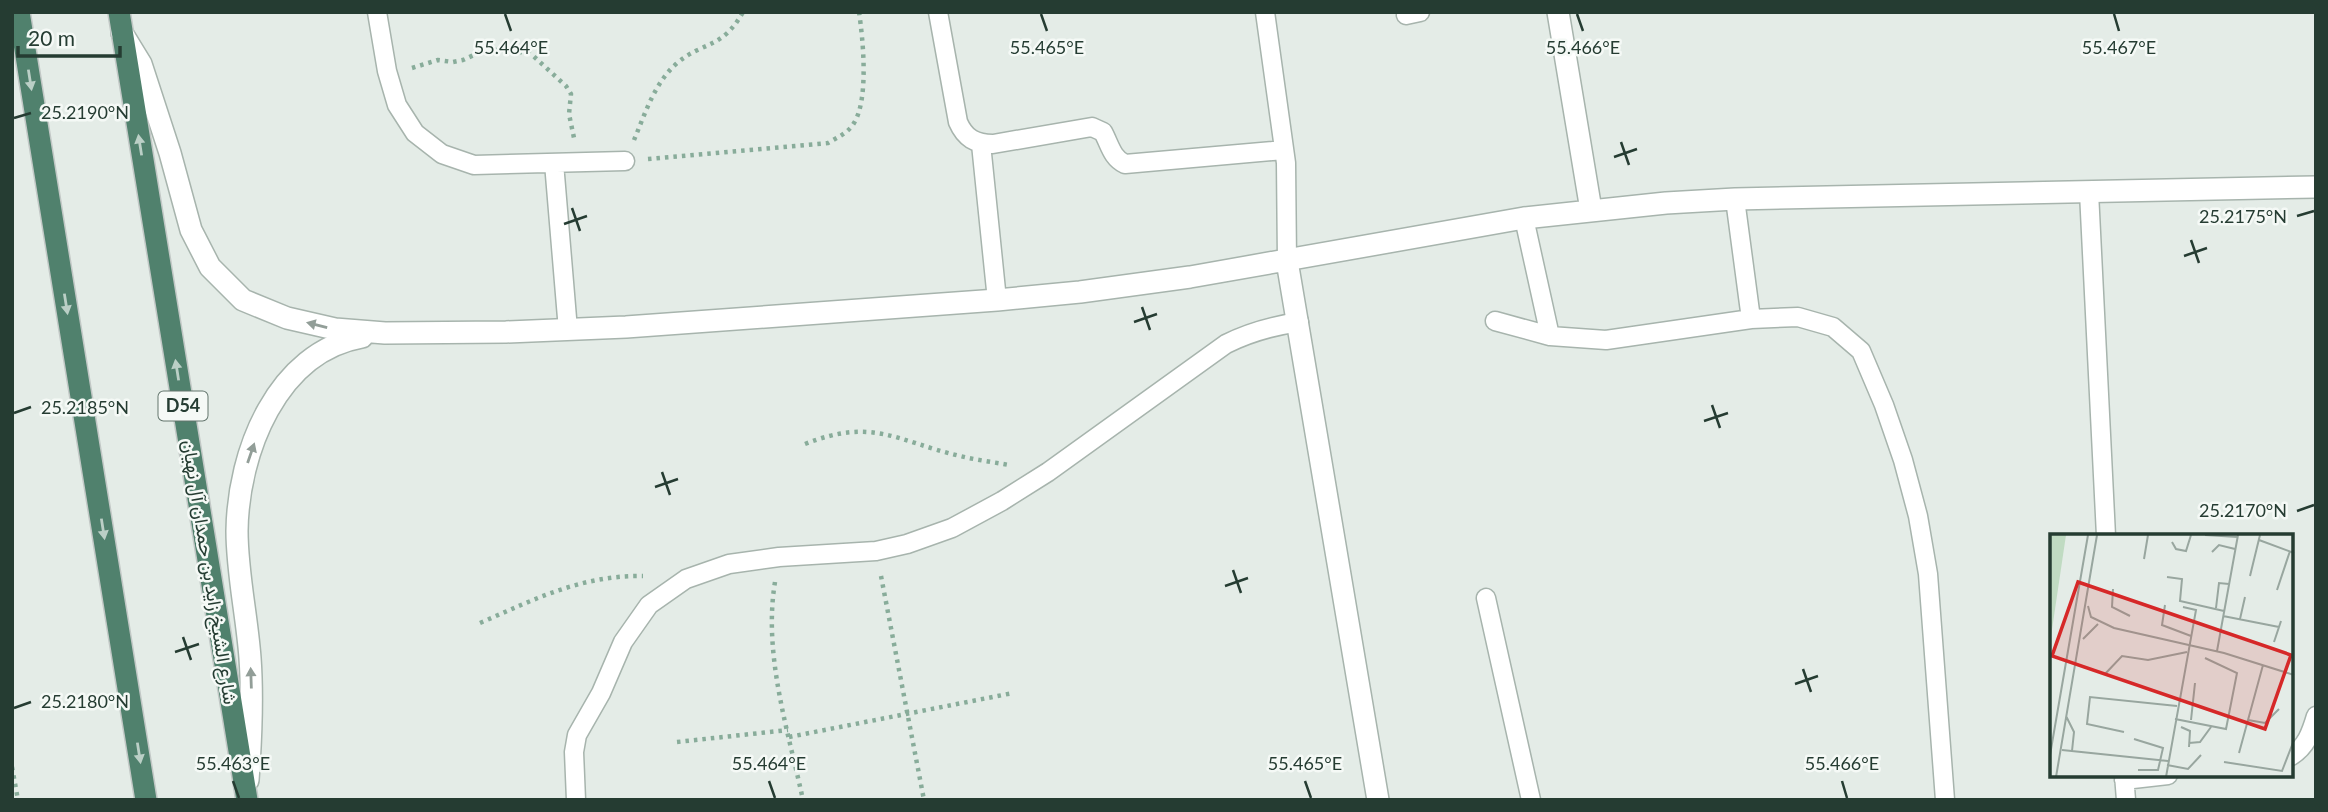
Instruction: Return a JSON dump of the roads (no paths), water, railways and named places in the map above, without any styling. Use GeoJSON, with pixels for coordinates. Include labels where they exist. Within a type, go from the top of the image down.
{"type":"FeatureCollection","features":[{"type":"Feature","properties":{"kind":"highway"},"geometry":{"type":"LineString","coordinates":[[19,12],[146,800]]}},
{"type":"Feature","properties":{"kind":"highway","name":"شارع الشيخ زايد بن حمدان آل نهيان"},"geometry":{"type":"LineString","coordinates":[[120,23],[247,798]]}},
{"type":"Feature","properties":{"kind":"street"},"geometry":{"type":"LineString","coordinates":[[1558,12],[1591,210]]}},
{"type":"Feature","properties":{"kind":"street"},"geometry":{"type":"LineString","coordinates":[[120,23],[141,64],[191,230],[210,267],[243,300],[287,318],[335,329],[385,332],[568,330],[997,300],[1094,290],[1287,261],[1524,218],[1734,199],[2316,187]]}},
{"type":"Feature","properties":{"kind":"street"},"geometry":{"type":"LineString","coordinates":[[1287,261],[1378,800]]}},
{"type":"Feature","properties":{"kind":"street"},"geometry":{"type":"LineString","coordinates":[[247,798],[251,734],[250,657],[237,532],[240,494],[248,457],[263,420],[283,386],[310,359],[345,340],[385,332]]}},
{"type":"Feature","properties":{"kind":"lane"},"geometry":{"type":"LineString","coordinates":[[377,12],[387,71],[397,105],[415,133],[442,154],[474,165],[625,161]]}},
{"type":"Feature","properties":{"kind":"lane"},"geometry":{"type":"LineString","coordinates":[[938,12],[958,122],[962,133],[981,144],[1093,127],[1103,132],[1113,154],[1125,164],[1284,150]]}},
{"type":"Feature","properties":{"kind":"lane"},"geometry":{"type":"LineString","coordinates":[[1265,12],[1284,150],[1287,261]]}},
{"type":"Feature","properties":{"kind":"lane"},"geometry":{"type":"LineString","coordinates":[[981,144],[997,300]]}},
{"type":"Feature","properties":{"kind":"lane"},"geometry":{"type":"LineString","coordinates":[[554,163],[568,330]]}},
{"type":"Feature","properties":{"kind":"lane"},"geometry":{"type":"LineString","coordinates":[[2089,192],[2106,534]]}},
{"type":"Feature","properties":{"kind":"lane"},"geometry":{"type":"LineString","coordinates":[[1734,199],[1751,319]]}},
{"type":"Feature","properties":{"kind":"lane"},"geometry":{"type":"LineString","coordinates":[[1524,218],[1550,336]]}},
{"type":"Feature","properties":{"kind":"lane"},"geometry":{"type":"LineString","coordinates":[[1495,321],[1550,336],[1606,340],[1751,319],[1798,317],[1833,327],[1861,351],[1884,405],[1918,516],[1928,574],[1944,800]]}},
{"type":"Feature","properties":{"kind":"lane"},"geometry":{"type":"LineString","coordinates":[[576,800],[574,752],[577,735],[601,693],[624,642],[649,605],[686,579],[729,564],[779,557],[876,551],[907,544],[952,528],[1048,472],[1226,344],[1249,333],[1299,322]]}},
{"type":"Feature","properties":{"kind":"lane"},"geometry":{"type":"LineString","coordinates":[[1486,598],[1531,800]]}},
{"type":"Feature","properties":{"kind":"lane"},"geometry":{"type":"LineString","coordinates":[[2293,755],[2309,737],[2316,716]]}},
{"type":"Feature","properties":{"kind":"lane"},"geometry":{"type":"LineString","coordinates":[[2124,777],[2126,800]]}}]}
